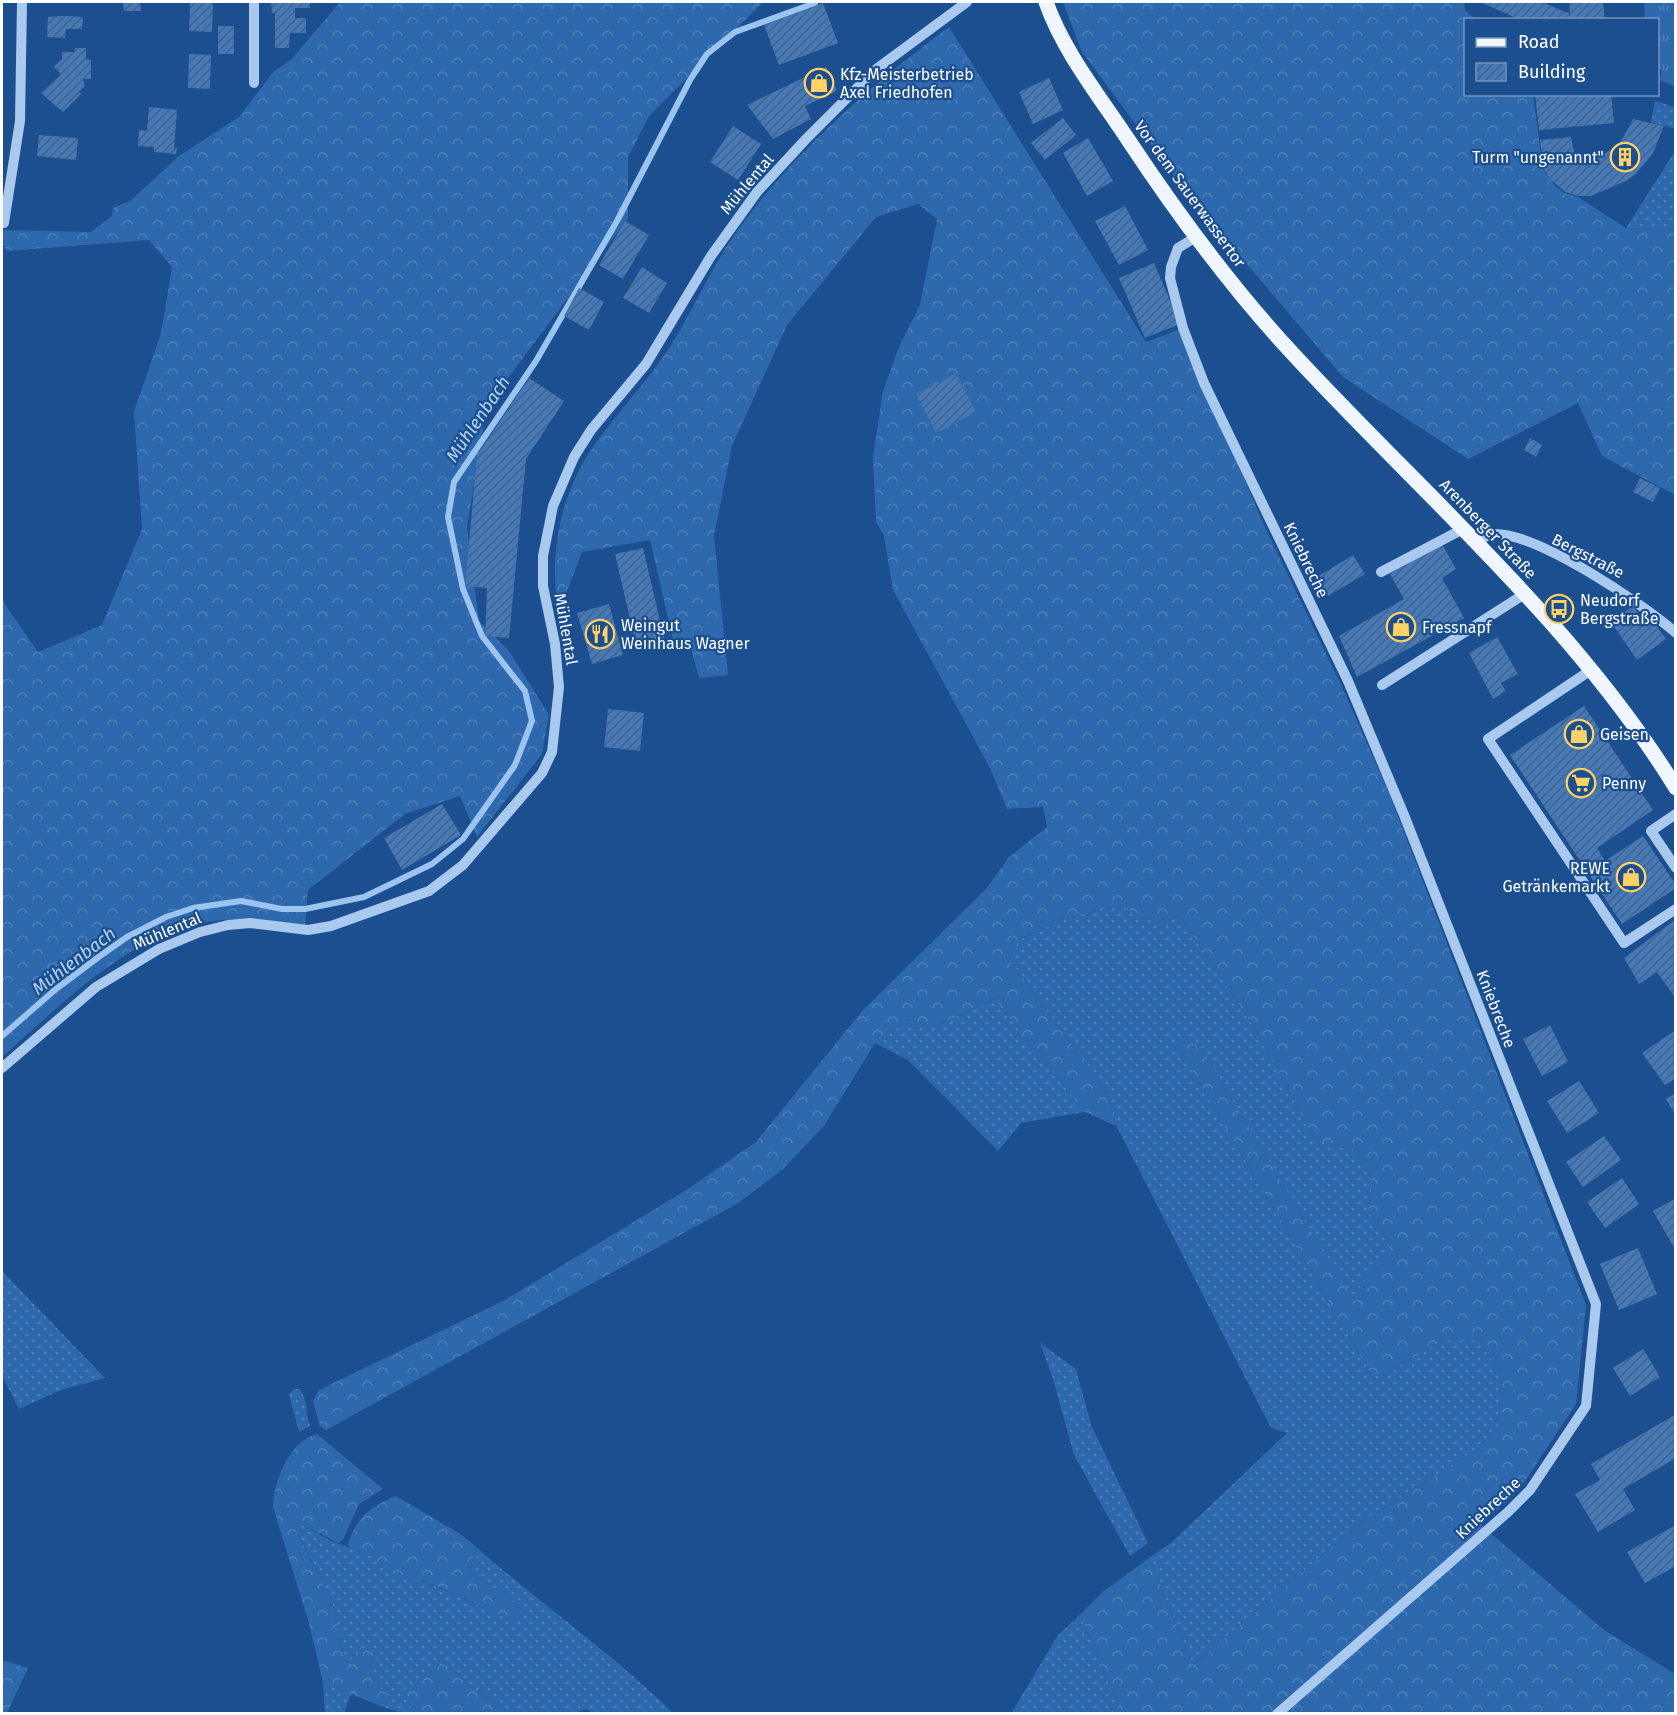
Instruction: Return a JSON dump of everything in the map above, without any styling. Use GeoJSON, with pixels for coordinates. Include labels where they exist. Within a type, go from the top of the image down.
{"type":"FeatureCollection","features":[{"type":"Feature","properties":{"kind":"main road","name":"Vor dem Sauerwassertor"},"geometry":{"type":"LineString","coordinates":[[1046,2],[1085,74],[1196,237],[1246,300],[1328,391]]}},
{"type":"Feature","properties":{"kind":"main road","name":"Arenberger Straße"},"geometry":{"type":"LineString","coordinates":[[1328,391],[1526,593],[1591,670],[1676,788]]}},
{"type":"Feature","properties":{"kind":"street"},"geometry":{"type":"LineString","coordinates":[[4,223],[20,121],[22,2]]}},
{"type":"Feature","properties":{"kind":"street"},"geometry":{"type":"LineString","coordinates":[[254,2],[254,83]]}},
{"type":"Feature","properties":{"kind":"street","name":"Mühlental"},"geometry":{"type":"LineString","coordinates":[[2,1068],[96,987],[159,949],[200,932],[240,923],[308,930],[331,926],[429,891],[463,865],[535,782],[552,752],[559,687],[555,644],[543,586],[543,556],[553,506],[578,450],[597,423],[646,364],[721,241],[772,175],[875,70],[967,2]]}},
{"type":"Feature","properties":{"kind":"street","name":"Kniebreche"},"geometry":{"type":"LineString","coordinates":[[1196,237],[1178,249],[1171,267],[1170,278],[1183,328],[1204,383],[1348,681],[1404,815],[1596,1304],[1586,1406],[1530,1490],[1509,1512],[1277,1713]]}},
{"type":"Feature","properties":{"kind":"street"},"geometry":{"type":"LineString","coordinates":[[1381,572],[1463,529]]}},
{"type":"Feature","properties":{"kind":"street","name":"Bergstraße"},"geometry":{"type":"LineString","coordinates":[[1476,543],[1486,536],[1500,535],[1545,551],[1623,592],[1676,633]]}},
{"type":"Feature","properties":{"kind":"street"},"geometry":{"type":"LineString","coordinates":[[1382,685],[1526,593]]}},
{"type":"Feature","properties":{"kind":"street"},"geometry":{"type":"LineString","coordinates":[[1591,670],[1488,739],[1624,943],[1676,909]]}},
{"type":"Feature","properties":{"kind":"street"},"geometry":{"type":"LineString","coordinates":[[1676,814],[1651,831],[1676,868]]}},
{"type":"Feature","properties":{"kind":"green space"},"geometry":{"type":"Polygon","coordinates":[[[340,2],[763,2],[649,116],[628,157],[628,218],[487,406],[467,527],[479,621],[509,651],[549,715],[542,754],[477,837],[460,796],[405,814],[308,890],[305,925],[237,919],[214,921],[184,927],[155,939],[99,973],[2,1057],[2,600],[38,652],[102,625],[142,529],[134,412],[161,333],[172,267],[149,240],[7,251],[2,243],[2,230],[91,232],[112,216],[113,208],[130,201],[179,156],[239,117],[274,71],[291,60],[340,2]]]}},
{"type":"Feature","properties":{"kind":"green space"},"geometry":{"type":"Polygon","coordinates":[[[1063,2],[1464,2],[1465,10],[1474,18],[1464,18],[1464,96],[1533,96],[1543,169],[1555,186],[1564,193],[1578,197],[1626,228],[1662,229],[1675,224],[1675,495],[1602,456],[1578,403],[1468,459],[1343,377],[1189,196],[1082,52],[1063,2]]]}},
{"type":"Feature","properties":{"kind":"green space"},"geometry":{"type":"Polygon","coordinates":[[[1644,2],[1675,2],[1675,87],[1660,80],[1662,70],[1659,69],[1659,18],[1645,18],[1644,2]]]}},
{"type":"Feature","properties":{"kind":"green space"},"geometry":{"type":"Polygon","coordinates":[[[949,27],[1146,342],[1181,329],[1263,523],[1342,687],[1389,793],[1586,1305],[1576,1404],[1519,1490],[1481,1525],[1604,1630],[1675,1674],[1675,1713],[1122,1713],[1080,1615],[1104,1591],[1149,1558],[1193,1665],[1361,1522],[1476,1450],[1498,1424],[1502,1375],[1480,1341],[1442,1341],[1382,1376],[1373,1376],[1370,1372],[1176,1043],[1186,1040],[1201,1048],[1352,1298],[1390,1246],[1368,1210],[1373,1181],[1353,1149],[1315,1140],[1252,1024],[1180,916],[1156,923],[1121,906],[1070,916],[1020,939],[1009,959],[1108,1094],[1116,1126],[1085,1112],[994,999],[934,1027],[905,1023],[875,1043],[824,1126],[783,1169],[740,1202],[326,1430],[320,1426],[313,1401],[319,1390],[505,1300],[688,1189],[756,1142],[863,1010],[986,889],[1009,857],[1047,827],[1043,807],[1007,809],[989,766],[893,590],[884,536],[876,522],[873,457],[883,391],[899,347],[920,305],[937,219],[918,204],[876,217],[787,325],[732,446],[714,536],[728,675],[699,678],[690,645],[674,644],[650,540],[582,552],[559,612],[556,590],[555,567],[560,522],[575,479],[598,440],[663,357],[729,243],[775,183],[830,126],[889,74],[949,27]]]}},
{"type":"Feature","properties":{"kind":"green space"},"geometry":{"type":"Polygon","coordinates":[[[1655,101],[1675,107],[1675,129],[1651,122],[1655,101]]]}},
{"type":"Feature","properties":{"kind":"green space"},"geometry":{"type":"Polygon","coordinates":[[[1675,151],[1675,224],[1662,229],[1626,228],[1675,151]]]}},
{"type":"Feature","properties":{"kind":"green space"},"geometry":{"type":"Polygon","coordinates":[[[1122,906],[1156,923],[1180,916],[1252,1024],[1315,1140],[1353,1149],[1373,1181],[1368,1210],[1390,1246],[1352,1299],[1201,1048],[1176,1043],[1370,1372],[1382,1376],[1442,1341],[1480,1341],[1502,1375],[1498,1424],[1476,1450],[1361,1522],[1193,1665],[1149,1558],[1172,1542],[1287,1433],[1271,1428],[1115,1123],[1108,1094],[1009,959],[1019,940],[1070,916],[1122,906]]]}},
{"type":"Feature","properties":{"kind":"green space"},"geometry":{"type":"Polygon","coordinates":[[[994,999],[1085,1112],[1021,1123],[998,1151],[908,1060],[875,1043],[905,1023],[934,1027],[994,999]]]}},
{"type":"Feature","properties":{"kind":"green space"},"geometry":{"type":"Polygon","coordinates":[[[2,1271],[105,1378],[61,1390],[19,1409],[2,1376],[2,1271]]]}},
{"type":"Feature","properties":{"kind":"green space"},"geometry":{"type":"Polygon","coordinates":[[[1040,1343],[1076,1369],[1091,1425],[1148,1543],[1130,1556],[1074,1455],[1053,1379],[1040,1343]]]}},
{"type":"Feature","properties":{"kind":"green space"},"geometry":{"type":"Polygon","coordinates":[[[294,1389],[300,1389],[302,1393],[310,1426],[299,1432],[289,1395],[294,1389]]]}},
{"type":"Feature","properties":{"kind":"green space"},"geometry":{"type":"Polygon","coordinates":[[[317,1434],[383,1489],[359,1504],[343,1540],[338,1543],[302,1525],[296,1530],[332,1601],[345,1658],[355,1660],[361,1651],[375,1648],[376,1662],[365,1671],[390,1698],[383,1707],[323,1683],[309,1623],[273,1507],[280,1474],[291,1453],[307,1438],[317,1434]]]}},
{"type":"Feature","properties":{"kind":"green space"},"geometry":{"type":"Polygon","coordinates":[[[396,1496],[462,1535],[477,1548],[469,1571],[517,1603],[521,1610],[513,1621],[422,1580],[418,1584],[399,1577],[382,1567],[375,1557],[351,1550],[348,1545],[351,1536],[365,1514],[396,1496]]]}},
{"type":"Feature","properties":{"kind":"green space"},"geometry":{"type":"Polygon","coordinates":[[[302,1525],[329,1540],[375,1557],[382,1567],[399,1577],[418,1584],[421,1580],[513,1621],[517,1603],[469,1571],[477,1548],[626,1670],[673,1713],[593,1713],[587,1709],[574,1713],[511,1713],[470,1686],[446,1662],[404,1691],[414,1713],[401,1713],[383,1707],[390,1698],[364,1671],[375,1648],[361,1651],[355,1660],[345,1659],[332,1601],[296,1529],[302,1525]]]}},
{"type":"Feature","properties":{"kind":"green space"},"geometry":{"type":"Polygon","coordinates":[[[1080,1615],[1122,1713],[1011,1714],[1058,1635],[1080,1615]]]}},
{"type":"Feature","properties":{"kind":"green space"},"geometry":{"type":"Polygon","coordinates":[[[2,1660],[28,1668],[7,1713],[2,1713],[2,1660]]]}},
{"type":"Feature","properties":{"kind":"green space"},"geometry":{"type":"Polygon","coordinates":[[[446,1662],[470,1686],[511,1713],[414,1713],[403,1691],[446,1662]]]}},
{"type":"Feature","properties":{"kind":"green space"},"geometry":{"type":"Polygon","coordinates":[[[323,1683],[351,1694],[344,1713],[325,1713],[323,1683]]]}},
{"type":"Feature","properties":{"kind":"building"},"geometry":{"type":"Polygon","coordinates":[[[123,2],[140,2],[141,11],[124,11],[123,2]]]}},
{"type":"Feature","properties":{"kind":"building"},"geometry":{"type":"Polygon","coordinates":[[[190,2],[213,2],[212,32],[189,31],[190,2]]]}},
{"type":"Feature","properties":{"kind":"building"},"geometry":{"type":"Polygon","coordinates":[[[271,2],[310,2],[310,8],[295,8],[295,18],[306,18],[306,33],[290,33],[289,48],[275,48],[275,13],[272,13],[271,2]]]}},
{"type":"Feature","properties":{"kind":"building"},"geometry":{"type":"Polygon","coordinates":[[[1480,2],[1542,2],[1570,14],[1569,2],[1603,2],[1605,18],[1516,18],[1480,2]]]}},
{"type":"Feature","properties":{"kind":"building"},"geometry":{"type":"Polygon","coordinates":[[[823,3],[838,43],[779,65],[764,25],[823,3]]]}},
{"type":"Feature","properties":{"kind":"building"},"geometry":{"type":"Polygon","coordinates":[[[48,17],[83,17],[82,29],[66,29],[65,38],[47,37],[48,17]]]}},
{"type":"Feature","properties":{"kind":"building"},"geometry":{"type":"Polygon","coordinates":[[[218,26],[234,26],[234,54],[218,54],[218,26]]]}},
{"type":"Feature","properties":{"kind":"building"},"geometry":{"type":"Polygon","coordinates":[[[75,48],[86,48],[86,59],[91,60],[91,79],[83,79],[85,86],[79,92],[81,94],[63,112],[41,93],[61,74],[54,67],[62,59],[62,52],[74,52],[75,48]]]}},
{"type":"Feature","properties":{"kind":"building"},"geometry":{"type":"Polygon","coordinates":[[[189,54],[211,55],[210,89],[188,88],[189,54]]]}},
{"type":"Feature","properties":{"kind":"building"},"geometry":{"type":"Polygon","coordinates":[[[826,67],[837,91],[805,106],[811,119],[773,139],[747,105],[826,67]]]}},
{"type":"Feature","properties":{"kind":"building"},"geometry":{"type":"Polygon","coordinates":[[[1049,78],[1063,110],[1033,124],[1019,92],[1049,78]]]}},
{"type":"Feature","properties":{"kind":"building"},"geometry":{"type":"Polygon","coordinates":[[[1535,96],[1611,96],[1614,123],[1539,130],[1535,96]]]}},
{"type":"Feature","properties":{"kind":"building"},"geometry":{"type":"Polygon","coordinates":[[[149,107],[177,110],[174,148],[177,148],[176,154],[154,152],[154,147],[138,146],[139,130],[147,131],[149,107]]]}},
{"type":"Feature","properties":{"kind":"building"},"geometry":{"type":"Polygon","coordinates":[[[1063,118],[1076,135],[1045,160],[1031,143],[1063,118]]]}},
{"type":"Feature","properties":{"kind":"building","name":"Turm \"ungenannt\""},"geometry":{"type":"Polygon","coordinates":[[[1633,119],[1664,126],[1653,153],[1636,174],[1626,181],[1591,196],[1578,196],[1565,192],[1550,179],[1544,169],[1540,140],[1571,137],[1576,161],[1588,163],[1616,147],[1633,119]]]}},
{"type":"Feature","properties":{"kind":"building"},"geometry":{"type":"Polygon","coordinates":[[[733,126],[761,144],[738,180],[710,162],[733,126]]]}},
{"type":"Feature","properties":{"kind":"building"},"geometry":{"type":"Polygon","coordinates":[[[39,135],[78,138],[76,160],[37,156],[39,135]]]}},
{"type":"Feature","properties":{"kind":"building"},"geometry":{"type":"Polygon","coordinates":[[[1088,138],[1113,181],[1087,196],[1063,153],[1088,138]]]}},
{"type":"Feature","properties":{"kind":"building"},"geometry":{"type":"Polygon","coordinates":[[[1125,206],[1148,250],[1119,265],[1095,221],[1125,206]]]}},
{"type":"Feature","properties":{"kind":"building"},"geometry":{"type":"Polygon","coordinates":[[[625,221],[649,235],[623,279],[599,265],[625,221]]]}},
{"type":"Feature","properties":{"kind":"building"},"geometry":{"type":"Polygon","coordinates":[[[1154,263],[1180,324],[1145,338],[1119,278],[1154,263]]]}},
{"type":"Feature","properties":{"kind":"building"},"geometry":{"type":"Polygon","coordinates":[[[642,267],[667,283],[649,313],[623,298],[642,267]]]}},
{"type":"Feature","properties":{"kind":"building"},"geometry":{"type":"Polygon","coordinates":[[[579,288],[604,302],[589,330],[564,316],[579,288]]]}},
{"type":"Feature","properties":{"kind":"building"},"geometry":{"type":"Polygon","coordinates":[[[956,374],[976,412],[936,433],[916,394],[956,374]]]}},
{"type":"Feature","properties":{"kind":"building"},"geometry":{"type":"Polygon","coordinates":[[[529,378],[564,401],[526,459],[509,638],[485,636],[487,588],[465,586],[477,455],[529,378]]]}},
{"type":"Feature","properties":{"kind":"building"},"geometry":{"type":"Polygon","coordinates":[[[1530,438],[1542,445],[1536,457],[1524,450],[1530,438]]]}},
{"type":"Feature","properties":{"kind":"building"},"geometry":{"type":"Polygon","coordinates":[[[1640,478],[1660,488],[1653,502],[1633,492],[1640,478]]]}},
{"type":"Feature","properties":{"kind":"building","name":"Fressnapf"},"geometry":{"type":"Polygon","coordinates":[[[1442,544],[1456,569],[1442,578],[1464,618],[1357,677],[1339,636],[1404,599],[1390,574],[1442,544]]]}},
{"type":"Feature","properties":{"kind":"building"},"geometry":{"type":"Polygon","coordinates":[[[643,548],[665,642],[637,649],[615,554],[643,548]]]}},
{"type":"Feature","properties":{"kind":"building"},"geometry":{"type":"Polygon","coordinates":[[[1353,555],[1365,574],[1328,596],[1317,577],[1353,555]]]}},
{"type":"Feature","properties":{"kind":"building","name":"Weingut Weinhaus Wagner"},"geometry":{"type":"Polygon","coordinates":[[[609,604],[623,655],[592,664],[577,613],[609,604]]]}},
{"type":"Feature","properties":{"kind":"building"},"geometry":{"type":"Polygon","coordinates":[[[1633,606],[1642,620],[1649,615],[1666,639],[1637,660],[1611,622],[1633,606]]]}},
{"type":"Feature","properties":{"kind":"building"},"geometry":{"type":"Polygon","coordinates":[[[1497,637],[1518,674],[1501,683],[1506,691],[1493,699],[1469,653],[1497,637]]]}},
{"type":"Feature","properties":{"kind":"building","name":"Penny"},"geometry":{"type":"Polygon","coordinates":[[[1584,706],[1653,810],[1597,848],[1605,861],[1643,836],[1676,885],[1676,888],[1622,924],[1510,755],[1584,706]]]}},
{"type":"Feature","properties":{"kind":"building"},"geometry":{"type":"Polygon","coordinates":[[[608,709],[644,713],[640,751],[604,747],[608,709]]]}},
{"type":"Feature","properties":{"kind":"building"},"geometry":{"type":"Polygon","coordinates":[[[442,804],[461,835],[402,870],[384,838],[442,804]]]}},
{"type":"Feature","properties":{"kind":"building"},"geometry":{"type":"Polygon","coordinates":[[[1676,919],[1676,994],[1674,996],[1657,972],[1639,984],[1624,958],[1676,919]]]}},
{"type":"Feature","properties":{"kind":"building"},"geometry":{"type":"Polygon","coordinates":[[[1550,1025],[1568,1062],[1542,1076],[1523,1039],[1550,1025]]]}},
{"type":"Feature","properties":{"kind":"building"},"geometry":{"type":"Polygon","coordinates":[[[1676,1030],[1676,1078],[1665,1085],[1642,1053],[1676,1030]]]}},
{"type":"Feature","properties":{"kind":"building"},"geometry":{"type":"Polygon","coordinates":[[[1579,1081],[1599,1113],[1567,1133],[1547,1101],[1579,1081]]]}},
{"type":"Feature","properties":{"kind":"building"},"geometry":{"type":"Polygon","coordinates":[[[1676,1093],[1676,1116],[1666,1099],[1676,1093]]]}},
{"type":"Feature","properties":{"kind":"building"},"geometry":{"type":"Polygon","coordinates":[[[1604,1136],[1621,1160],[1583,1187],[1566,1162],[1604,1136]]]}},
{"type":"Feature","properties":{"kind":"building"},"geometry":{"type":"Polygon","coordinates":[[[1622,1178],[1639,1204],[1605,1228],[1587,1202],[1622,1178]]]}},
{"type":"Feature","properties":{"kind":"building"},"geometry":{"type":"Polygon","coordinates":[[[1676,1198],[1676,1251],[1653,1211],[1676,1198]]]}},
{"type":"Feature","properties":{"kind":"building"},"geometry":{"type":"Polygon","coordinates":[[[1638,1248],[1657,1294],[1619,1310],[1600,1264],[1638,1248]]]}},
{"type":"Feature","properties":{"kind":"building"},"geometry":{"type":"Polygon","coordinates":[[[1643,1349],[1660,1377],[1630,1396],[1613,1368],[1643,1349]]]}},
{"type":"Feature","properties":{"kind":"building"},"geometry":{"type":"Polygon","coordinates":[[[1676,1414],[1676,1458],[1623,1489],[1635,1510],[1598,1532],[1575,1494],[1600,1480],[1591,1464],[1676,1414]]]}},
{"type":"Feature","properties":{"kind":"building"},"geometry":{"type":"Polygon","coordinates":[[[1676,1525],[1676,1566],[1645,1583],[1627,1552],[1676,1525]]]}},
{"type":"Feature","properties":{"kind":"waterway","name":"Mühlenbach"},"geometry":{"type":"LineString","coordinates":[[2,1036],[56,989],[100,956],[127,937],[166,917],[193,908],[241,901],[282,909],[305,909],[364,897],[432,864],[463,839],[515,765],[532,721],[525,691],[482,636],[463,589],[448,517],[454,482],[536,361],[617,221],[690,80],[707,54],[735,32],[815,3]]}},
{"type":"Feature","properties":{"kind":"place","name":"Kfz-Meisterbetrieb Axel Friedhofen"},"geometry":{"type":"Point","coordinates":[819,83]}},
{"type":"Feature","properties":{"kind":"place","name":"Turm \"ungenannt\""},"geometry":{"type":"Point","coordinates":[1625,157]}},
{"type":"Feature","properties":{"kind":"place","name":"Neudorf Bergstraße"},"geometry":{"type":"Point","coordinates":[1559,609]}},
{"type":"Feature","properties":{"kind":"place","name":"Fressnapf"},"geometry":{"type":"Point","coordinates":[1401,627]}},
{"type":"Feature","properties":{"kind":"place","name":"Weingut Weinhaus Wagner"},"geometry":{"type":"Point","coordinates":[600,634]}},
{"type":"Feature","properties":{"kind":"place","name":"Geisen"},"geometry":{"type":"Point","coordinates":[1579,734]}},
{"type":"Feature","properties":{"kind":"place","name":"Penny"},"geometry":{"type":"Point","coordinates":[1581,783]}},
{"type":"Feature","properties":{"kind":"place","name":"REWE Getränkemarkt"},"geometry":{"type":"Point","coordinates":[1631,877]}}]}
